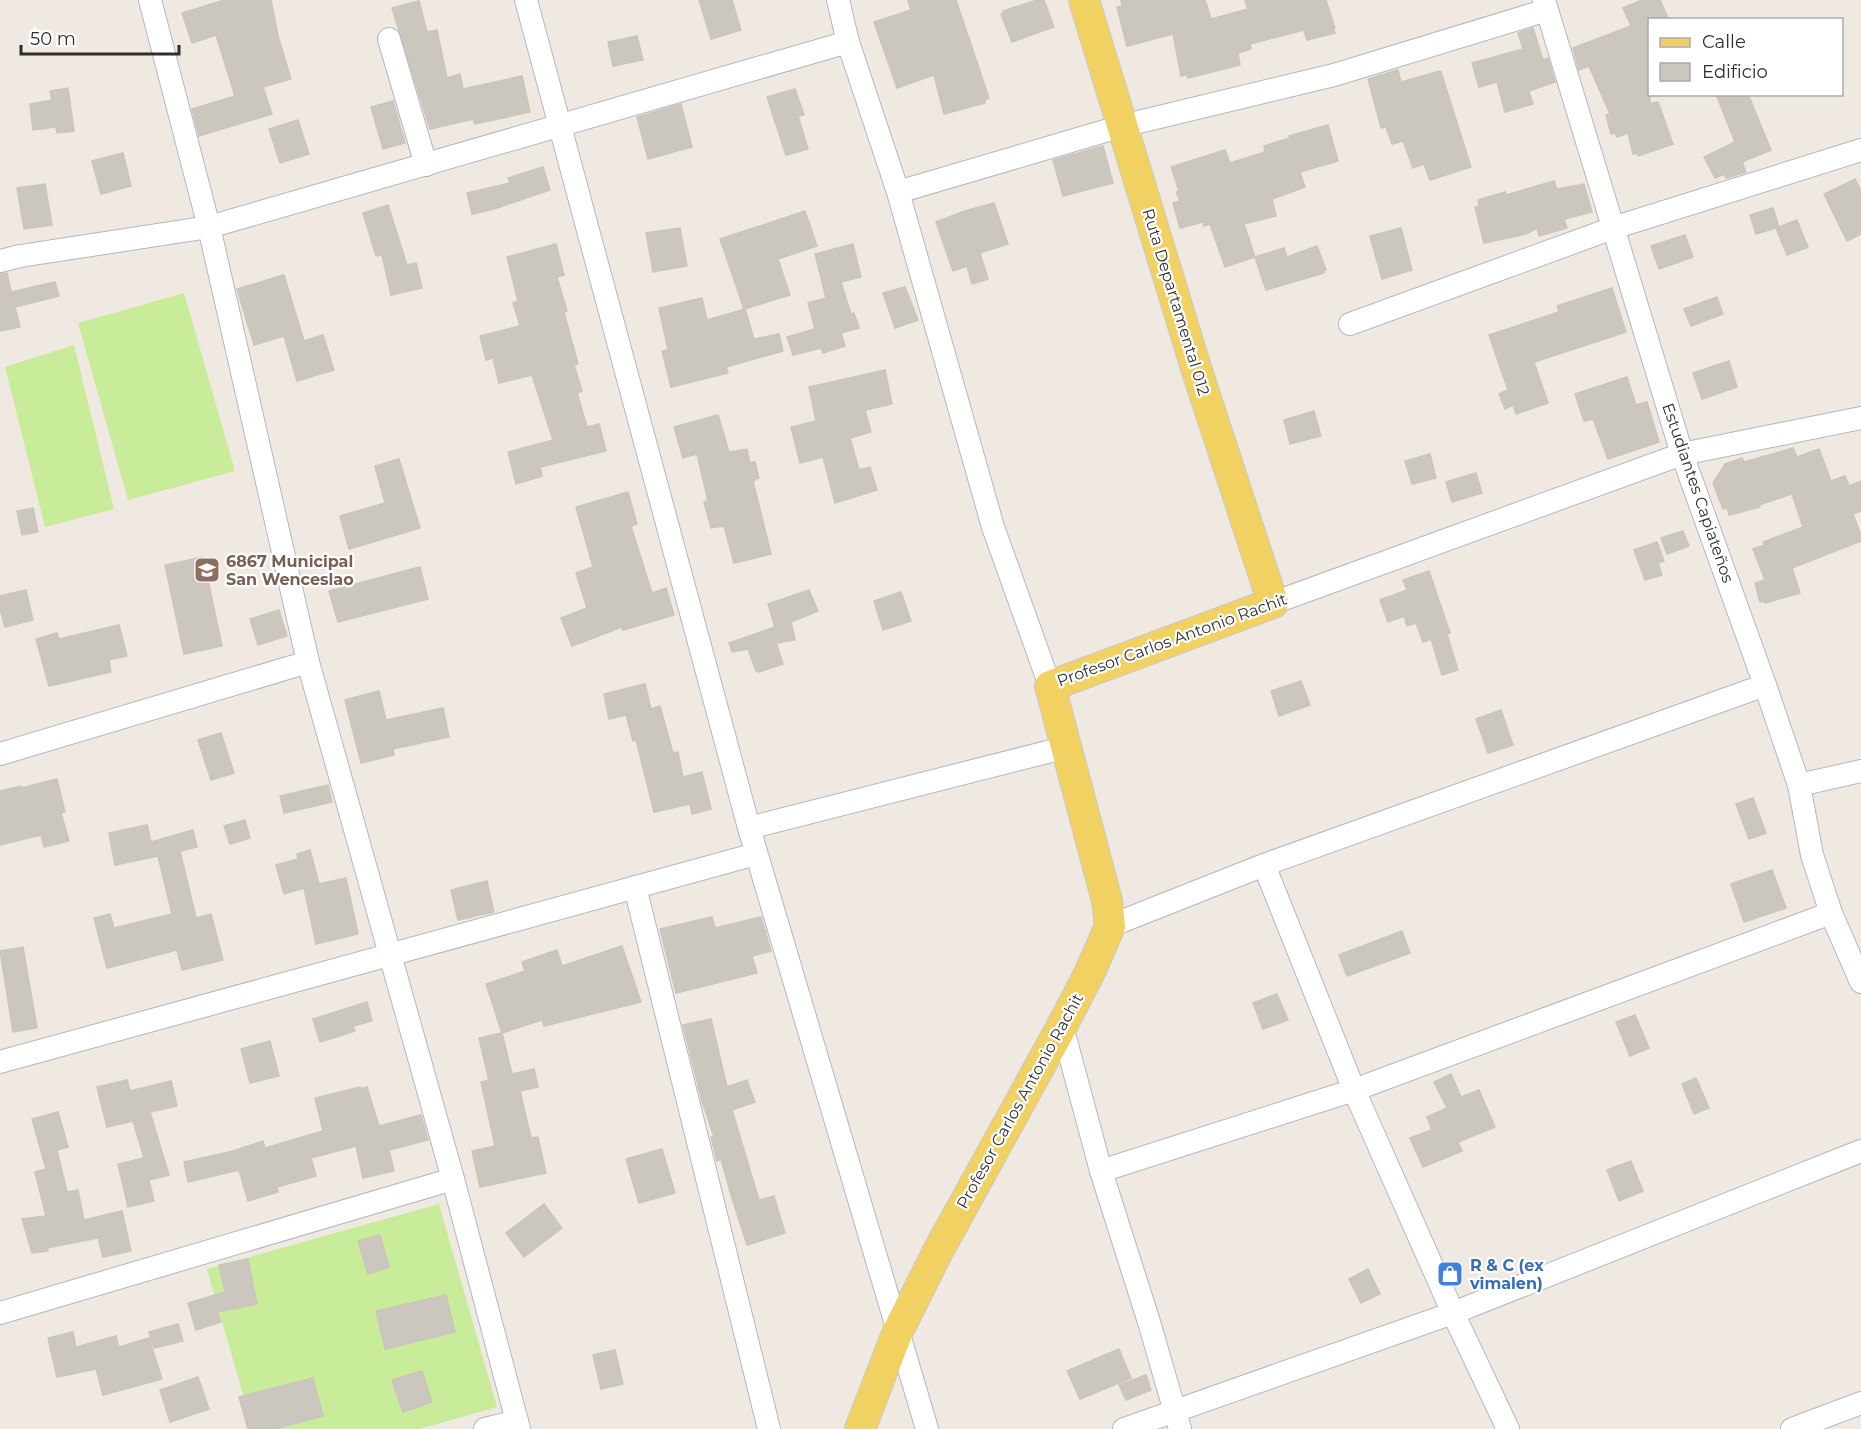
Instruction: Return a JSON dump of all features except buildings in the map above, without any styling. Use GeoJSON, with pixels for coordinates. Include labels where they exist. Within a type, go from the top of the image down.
{"type":"FeatureCollection","features":[{"type":"Feature","properties":{"kind":"main road","name":"Ruta Departamental 012"},"geometry":{"type":"LineString","coordinates":[[1084,0],[1196,368],[1273,603]]}},
{"type":"Feature","properties":{"kind":"main road","name":"Profesor Carlos Antonio Rachit"},"geometry":{"type":"LineString","coordinates":[[860,1429],[898,1331],[937,1253],[1062,1026],[1090,972],[1110,926],[1107,901],[1050,686],[1273,603]]}},
{"type":"Feature","properties":{"kind":"street"},"geometry":{"type":"LineString","coordinates":[[150,0],[209,227],[308,662],[453,1179],[518,1425],[485,1429]]}},
{"type":"Feature","properties":{"kind":"street"},"geometry":{"type":"LineString","coordinates":[[526,0],[558,127],[756,854],[927,1429]]}},
{"type":"Feature","properties":{"kind":"street"},"geometry":{"type":"LineString","coordinates":[[838,0],[848,42],[898,192],[993,527],[1050,686]]}},
{"type":"Feature","properties":{"kind":"street"},"geometry":{"type":"LineString","coordinates":[[898,192],[1122,126],[1334,75],[1546,5]]}},
{"type":"Feature","properties":{"kind":"street","name":"Estudiantes Capiateños"},"geometry":{"type":"LineString","coordinates":[[1546,5],[1682,454],[1799,785],[1812,855],[1831,913],[1861,982]]}},
{"type":"Feature","properties":{"kind":"street"},"geometry":{"type":"LineString","coordinates":[[389,39],[426,165]]}},
{"type":"Feature","properties":{"kind":"street"},"geometry":{"type":"LineString","coordinates":[[0,261],[209,227],[848,42]]}},
{"type":"Feature","properties":{"kind":"street"},"geometry":{"type":"LineString","coordinates":[[1350,324],[1613,228],[1861,150]]}},
{"type":"Feature","properties":{"kind":"street","name":"Profesor Carlos Antonio Rachit"},"geometry":{"type":"LineString","coordinates":[[1273,603],[1682,454],[1861,418]]}},
{"type":"Feature","properties":{"kind":"street"},"geometry":{"type":"LineString","coordinates":[[0,754],[308,662]]}},
{"type":"Feature","properties":{"kind":"street"},"geometry":{"type":"LineString","coordinates":[[1110,926],[1264,865],[1765,685]]}},
{"type":"Feature","properties":{"kind":"street"},"geometry":{"type":"LineString","coordinates":[[749,828],[1068,747]]}},
{"type":"Feature","properties":{"kind":"street"},"geometry":{"type":"LineString","coordinates":[[1799,785],[1861,771]]}},
{"type":"Feature","properties":{"kind":"street"},"geometry":{"type":"LineString","coordinates":[[0,1062],[756,854]]}},
{"type":"Feature","properties":{"kind":"street"},"geometry":{"type":"LineString","coordinates":[[1264,865],[1354,1090],[1508,1429]]}},
{"type":"Feature","properties":{"kind":"street"},"geometry":{"type":"LineString","coordinates":[[634,887],[769,1429]]}},
{"type":"Feature","properties":{"kind":"street"},"geometry":{"type":"LineString","coordinates":[[1101,1171],[1354,1090],[1831,913]]}},
{"type":"Feature","properties":{"kind":"street"},"geometry":{"type":"LineString","coordinates":[[1062,1026],[1101,1171],[1149,1322],[1177,1420]]}},
{"type":"Feature","properties":{"kind":"street"},"geometry":{"type":"LineString","coordinates":[[1124,1429],[1177,1420],[1454,1313],[1861,1151]]}},
{"type":"Feature","properties":{"kind":"street"},"geometry":{"type":"LineString","coordinates":[[0,1313],[453,1179]]}},
{"type":"Feature","properties":{"kind":"street"},"geometry":{"type":"LineString","coordinates":[[1792,1429],[1861,1403]]}},
{"type":"Feature","properties":{"kind":"green space"},"geometry":{"type":"Polygon","coordinates":[[[184,293],[235,471],[128,500],[78,323],[184,293]]]}},
{"type":"Feature","properties":{"kind":"green space"},"geometry":{"type":"Polygon","coordinates":[[[74,345],[114,509],[45,527],[5,367],[74,345]]]}},
{"type":"Feature","properties":{"kind":"green space"},"geometry":{"type":"Polygon","coordinates":[[[439,1204],[497,1407],[419,1429],[253,1429],[207,1269],[439,1204]]]}},
{"type":"Feature","properties":{"kind":"place","name":"6867 Municipal San Wenceslao"},"geometry":{"type":"Point","coordinates":[207,570]}},
{"type":"Feature","properties":{"kind":"place","name":"R & C (ex vimalen)"},"geometry":{"type":"Point","coordinates":[1450,1274]}}]}
